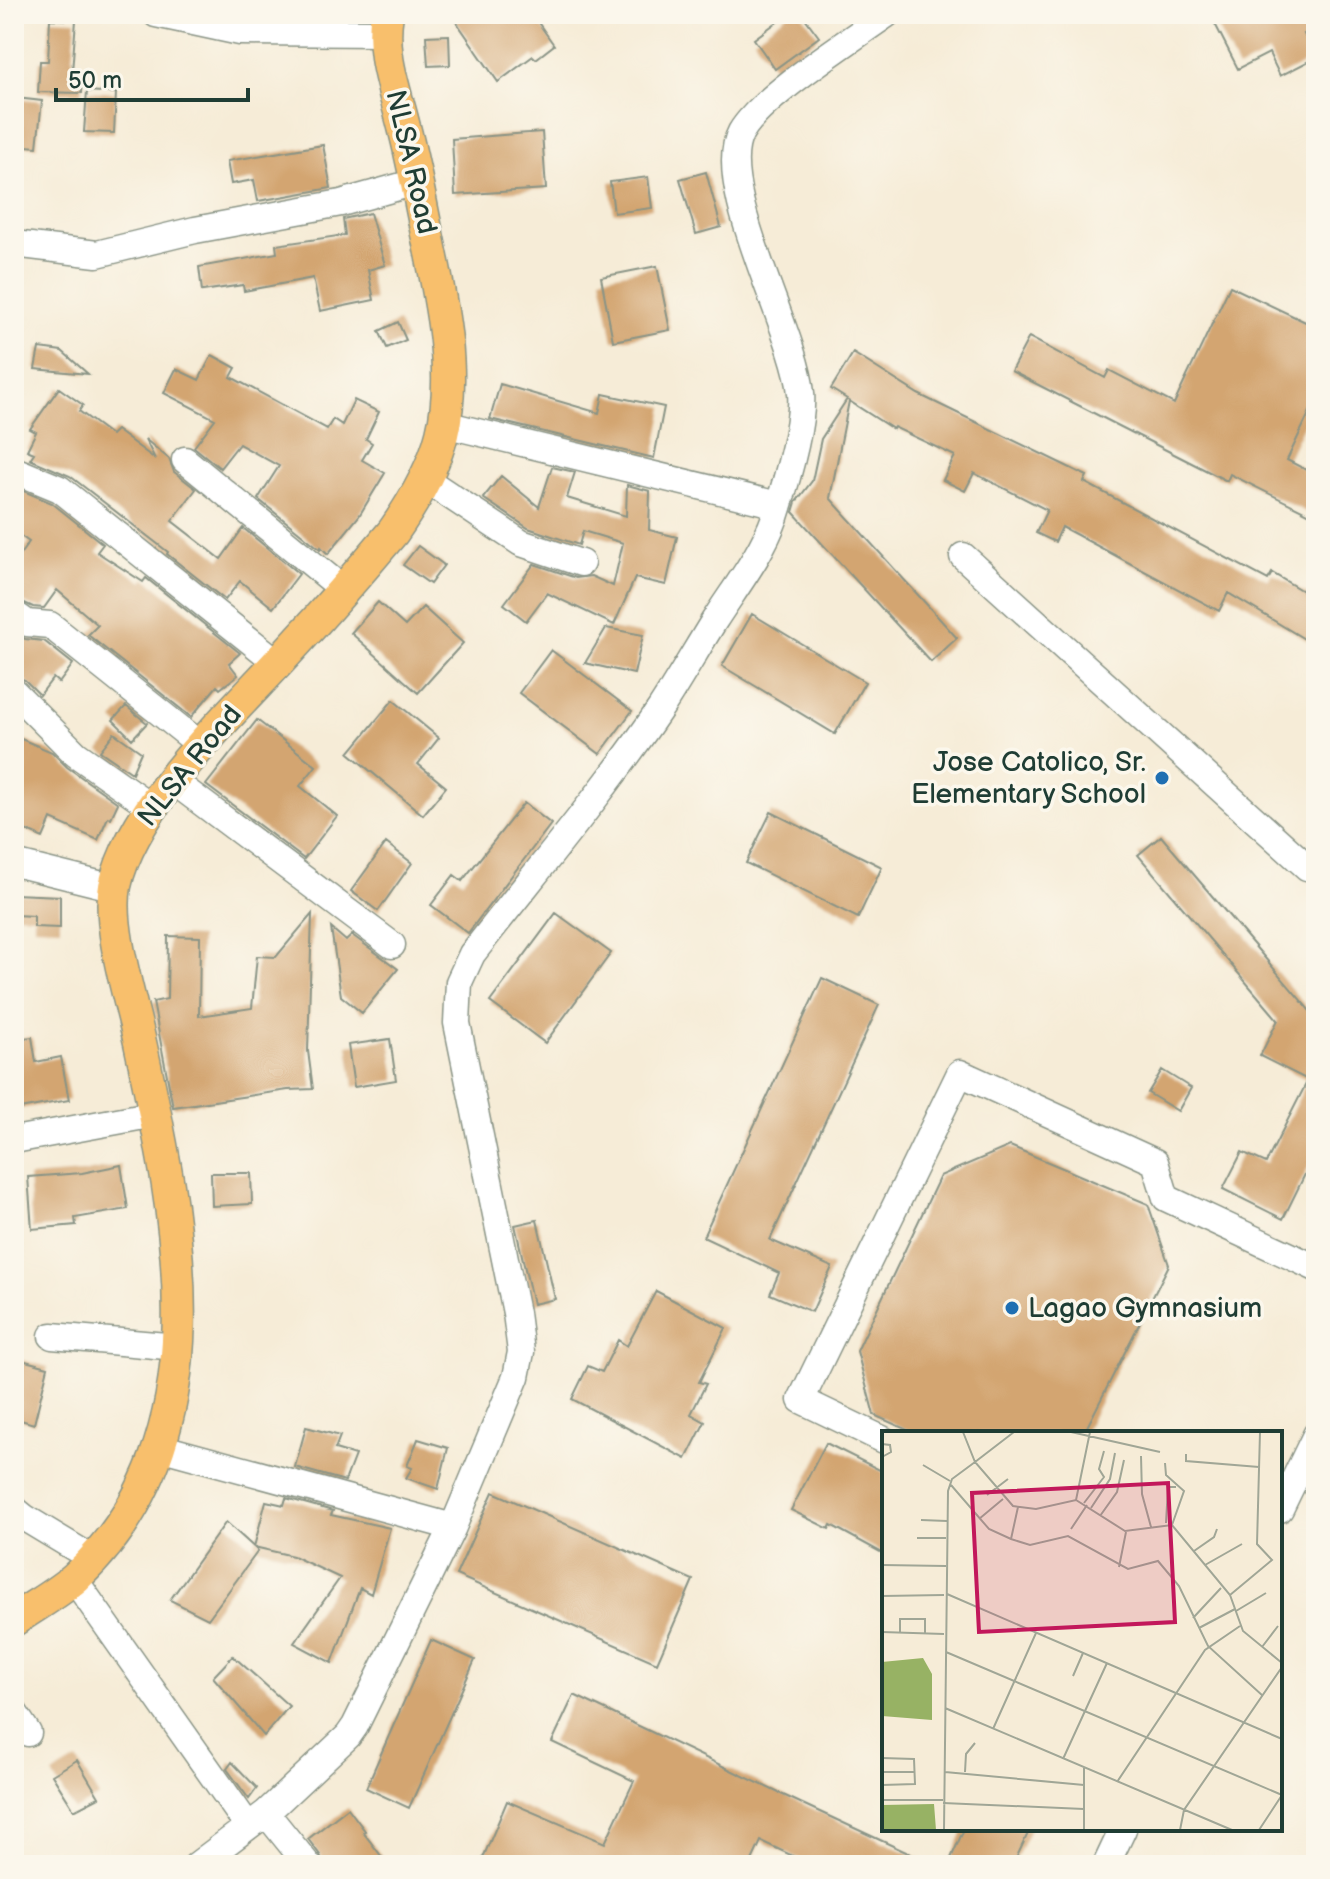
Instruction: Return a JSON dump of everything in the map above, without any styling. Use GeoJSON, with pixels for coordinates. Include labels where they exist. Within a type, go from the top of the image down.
{"type":"FeatureCollection","features":[{"type":"Feature","properties":{"kind":"main road","name":"NLSA Road"},"geometry":{"type":"LineString","coordinates":[[14,1620],[83,1569],[119,1528],[142,1489],[159,1447],[168,1413],[178,1347],[179,1274],[155,1114],[116,932],[115,888],[135,834],[173,781],[393,532],[425,479],[444,424],[448,363],[446,335],[416,182],[388,67],[386,24]]}},
{"type":"Feature","properties":{"kind":"street"},"geometry":{"type":"LineString","coordinates":[[156,14],[240,32],[386,24]]}},
{"type":"Feature","properties":{"kind":"street"},"geometry":{"type":"LineString","coordinates":[[197,1865],[257,1820],[355,1726],[453,1527],[516,1377],[521,1352],[516,1313],[457,1023],[459,982],[472,954],[626,756],[661,706],[770,531],[800,419],[801,396],[798,369],[735,179],[734,156],[741,132],[773,98],[887,14]]}},
{"type":"Feature","properties":{"kind":"street"},"geometry":{"type":"LineString","coordinates":[[14,244],[97,254],[195,230],[341,203],[416,182]]}},
{"type":"Feature","properties":{"kind":"street"},"geometry":{"type":"LineString","coordinates":[[444,424],[778,505]]}},
{"type":"Feature","properties":{"kind":"street"},"geometry":{"type":"LineString","coordinates":[[185,460],[344,590]]}},
{"type":"Feature","properties":{"kind":"street"},"geometry":{"type":"LineString","coordinates":[[14,470],[60,489],[278,663]]}},
{"type":"Feature","properties":{"kind":"street"},"geometry":{"type":"LineString","coordinates":[[425,479],[521,543],[581,563]]}},
{"type":"Feature","properties":{"kind":"street"},"geometry":{"type":"LineString","coordinates":[[963,556],[1307,867]]}},
{"type":"Feature","properties":{"kind":"street"},"geometry":{"type":"LineString","coordinates":[[14,614],[35,626],[50,625],[202,746]]}},
{"type":"Feature","properties":{"kind":"street"},"geometry":{"type":"LineString","coordinates":[[14,692],[76,754],[153,808]]}},
{"type":"Feature","properties":{"kind":"street"},"geometry":{"type":"LineString","coordinates":[[173,781],[392,945]]}},
{"type":"Feature","properties":{"kind":"street"},"geometry":{"type":"LineString","coordinates":[[14,863],[115,888]]}},
{"type":"Feature","properties":{"kind":"street"},"geometry":{"type":"LineString","coordinates":[[882,1439],[801,1400],[960,1073],[1155,1162],[1166,1198],[1316,1268]]}},
{"type":"Feature","properties":{"kind":"street"},"geometry":{"type":"LineString","coordinates":[[14,1140],[155,1114]]}},
{"type":"Feature","properties":{"kind":"street"},"geometry":{"type":"LineString","coordinates":[[52,1336],[178,1347]]}},
{"type":"Feature","properties":{"kind":"street"},"geometry":{"type":"LineString","coordinates":[[1282,1505],[1316,1435]]}},
{"type":"Feature","properties":{"kind":"street"},"geometry":{"type":"LineString","coordinates":[[159,1447],[453,1527]]}},
{"type":"Feature","properties":{"kind":"street"},"geometry":{"type":"LineString","coordinates":[[14,1509],[83,1569],[257,1820],[308,1865]]}},
{"type":"Feature","properties":{"kind":"street"},"geometry":{"type":"LineString","coordinates":[[1106,1865],[1122,1831]]}},
{"type":"Feature","properties":{"kind":"building"},"geometry":{"type":"Polygon","coordinates":[[[451,14],[504,14],[510,21],[520,14],[532,14],[554,45],[498,82],[451,14]]]}},
{"type":"Feature","properties":{"kind":"building"},"geometry":{"type":"Polygon","coordinates":[[[788,14],[802,14],[819,37],[775,69],[754,39],[788,14]]]}},
{"type":"Feature","properties":{"kind":"building"},"geometry":{"type":"Polygon","coordinates":[[[1210,14],[1316,14],[1316,28],[1304,34],[1315,58],[1280,76],[1269,53],[1238,69],[1210,14]]]}},
{"type":"Feature","properties":{"kind":"building"},"geometry":{"type":"Polygon","coordinates":[[[50,19],[76,20],[72,72],[83,73],[82,93],[38,92],[40,61],[48,61],[50,19]]]}},
{"type":"Feature","properties":{"kind":"building"},"geometry":{"type":"Polygon","coordinates":[[[449,35],[450,65],[428,66],[426,36],[449,35]]]}},
{"type":"Feature","properties":{"kind":"building"},"geometry":{"type":"Polygon","coordinates":[[[87,91],[116,93],[114,133],[84,132],[87,91]]]}},
{"type":"Feature","properties":{"kind":"building"},"geometry":{"type":"Polygon","coordinates":[[[16,98],[42,101],[37,147],[14,145],[16,98]]]}},
{"type":"Feature","properties":{"kind":"building"},"geometry":{"type":"Polygon","coordinates":[[[542,132],[546,189],[455,195],[452,139],[542,132]]]}},
{"type":"Feature","properties":{"kind":"building"},"geometry":{"type":"Polygon","coordinates":[[[323,145],[331,188],[258,201],[254,180],[231,184],[227,161],[323,145]]]}},
{"type":"Feature","properties":{"kind":"building"},"geometry":{"type":"Polygon","coordinates":[[[706,172],[721,227],[696,234],[680,179],[706,172]]]}},
{"type":"Feature","properties":{"kind":"building"},"geometry":{"type":"Polygon","coordinates":[[[648,177],[652,208],[614,213],[610,182],[648,177]]]}},
{"type":"Feature","properties":{"kind":"building"},"geometry":{"type":"Polygon","coordinates":[[[370,213],[385,265],[368,270],[374,300],[320,311],[313,278],[244,291],[243,285],[202,291],[199,267],[277,253],[276,245],[345,235],[343,219],[370,213]]]}},
{"type":"Feature","properties":{"kind":"building"},"geometry":{"type":"Polygon","coordinates":[[[657,266],[670,330],[613,341],[601,277],[657,266]]]}},
{"type":"Feature","properties":{"kind":"building"},"geometry":{"type":"Polygon","coordinates":[[[1230,286],[1316,327],[1316,399],[1287,460],[1316,475],[1316,517],[1230,474],[1227,481],[1011,371],[1029,337],[1105,378],[1109,370],[1174,404],[1230,286]]]}},
{"type":"Feature","properties":{"kind":"building"},"geometry":{"type":"Polygon","coordinates":[[[398,322],[406,340],[387,348],[379,331],[398,322]]]}},
{"type":"Feature","properties":{"kind":"building"},"geometry":{"type":"Polygon","coordinates":[[[39,348],[62,351],[88,374],[35,369],[39,348]]]}},
{"type":"Feature","properties":{"kind":"building"},"geometry":{"type":"Polygon","coordinates":[[[853,353],[918,394],[1087,476],[1084,482],[1268,580],[1272,573],[1316,599],[1316,646],[1228,593],[1219,611],[1062,527],[1055,542],[1036,533],[1047,510],[974,473],[965,491],[943,480],[955,456],[893,429],[849,401],[830,498],[957,638],[931,662],[793,512],[796,502],[812,481],[821,439],[847,399],[831,389],[853,353]]]}},
{"type":"Feature","properties":{"kind":"building"},"geometry":{"type":"Polygon","coordinates":[[[212,355],[236,368],[231,377],[327,429],[333,419],[342,425],[354,400],[379,412],[366,439],[372,443],[362,460],[385,473],[359,516],[328,554],[258,499],[279,466],[239,444],[220,468],[194,447],[215,419],[164,393],[176,369],[199,380],[212,355]]]}},
{"type":"Feature","properties":{"kind":"building"},"geometry":{"type":"Polygon","coordinates":[[[500,384],[599,413],[603,394],[664,407],[654,458],[490,419],[500,384]]]}},
{"type":"Feature","properties":{"kind":"building"},"geometry":{"type":"Polygon","coordinates":[[[59,388],[83,405],[79,411],[111,435],[116,430],[155,459],[145,439],[169,459],[174,472],[196,489],[172,521],[221,559],[243,528],[299,574],[273,608],[240,581],[225,600],[70,476],[30,459],[34,453],[27,450],[36,432],[30,429],[59,388]]]}},
{"type":"Feature","properties":{"kind":"building"},"geometry":{"type":"Polygon","coordinates":[[[552,467],[575,472],[567,498],[626,516],[627,485],[650,491],[649,530],[677,537],[666,585],[635,578],[614,625],[547,593],[526,621],[504,604],[534,564],[576,578],[591,576],[613,586],[623,543],[583,531],[579,545],[528,528],[483,498],[501,476],[539,507],[552,467]]]}},
{"type":"Feature","properties":{"kind":"building"},"geometry":{"type":"Polygon","coordinates":[[[14,487],[52,503],[103,544],[97,552],[143,582],[146,578],[240,653],[229,663],[238,675],[220,689],[217,686],[191,717],[88,635],[98,625],[57,590],[44,608],[33,607],[14,598],[14,563],[29,542],[14,531],[14,487]]]}},
{"type":"Feature","properties":{"kind":"building"},"geometry":{"type":"Polygon","coordinates":[[[418,546],[444,565],[430,584],[403,565],[418,546]]]}},
{"type":"Feature","properties":{"kind":"building"},"geometry":{"type":"Polygon","coordinates":[[[378,602],[405,626],[423,607],[463,643],[418,693],[351,633],[378,602]]]}},
{"type":"Feature","properties":{"kind":"building"},"geometry":{"type":"Polygon","coordinates":[[[752,614],[865,682],[835,734],[722,666],[752,614]]]}},
{"type":"Feature","properties":{"kind":"building"},"geometry":{"type":"Polygon","coordinates":[[[606,628],[643,635],[634,674],[585,663],[606,628]]]}},
{"type":"Feature","properties":{"kind":"building"},"geometry":{"type":"Polygon","coordinates":[[[14,633],[25,639],[44,641],[73,664],[59,683],[53,678],[40,695],[25,680],[14,676],[14,633]]]}},
{"type":"Feature","properties":{"kind":"building"},"geometry":{"type":"Polygon","coordinates":[[[551,650],[632,711],[600,754],[519,693],[551,650]]]}},
{"type":"Feature","properties":{"kind":"building"},"geometry":{"type":"Polygon","coordinates":[[[393,700],[439,738],[418,764],[446,787],[423,815],[349,753],[393,700]]]}},
{"type":"Feature","properties":{"kind":"building"},"geometry":{"type":"Polygon","coordinates":[[[126,706],[147,723],[132,739],[113,720],[126,706]]]}},
{"type":"Feature","properties":{"kind":"building"},"geometry":{"type":"Polygon","coordinates":[[[257,720],[316,766],[300,786],[337,816],[304,859],[206,785],[257,720]]]}},
{"type":"Feature","properties":{"kind":"building"},"geometry":{"type":"Polygon","coordinates":[[[114,733],[141,752],[132,773],[100,751],[114,733]]]}},
{"type":"Feature","properties":{"kind":"building"},"geometry":{"type":"Polygon","coordinates":[[[14,736],[52,752],[67,767],[118,803],[98,840],[51,819],[43,838],[14,825],[14,736]]]}},
{"type":"Feature","properties":{"kind":"building"},"geometry":{"type":"Polygon","coordinates":[[[524,803],[551,824],[468,933],[431,905],[454,875],[462,881],[524,803]]]}},
{"type":"Feature","properties":{"kind":"building"},"geometry":{"type":"Polygon","coordinates":[[[771,812],[882,867],[858,918],[746,863],[771,812]]]}},
{"type":"Feature","properties":{"kind":"building"},"geometry":{"type":"Polygon","coordinates":[[[1161,836],[1316,1018],[1316,1152],[1283,1219],[1223,1189],[1242,1152],[1266,1163],[1308,1080],[1260,1056],[1278,1020],[1138,855],[1161,836]]]}},
{"type":"Feature","properties":{"kind":"building"},"geometry":{"type":"Polygon","coordinates":[[[386,843],[412,863],[378,911],[351,891],[386,843]]]}},
{"type":"Feature","properties":{"kind":"building"},"geometry":{"type":"Polygon","coordinates":[[[14,894],[60,896],[60,928],[34,927],[34,916],[14,915],[14,894]]]}},
{"type":"Feature","properties":{"kind":"building"},"geometry":{"type":"Polygon","coordinates":[[[556,913],[611,953],[545,1043],[490,1002],[556,913]]]}},
{"type":"Feature","properties":{"kind":"building"},"geometry":{"type":"Polygon","coordinates":[[[312,914],[308,1051],[313,1089],[173,1107],[153,1002],[167,999],[168,936],[200,937],[199,1016],[252,1008],[257,956],[276,957],[312,914]]]}},
{"type":"Feature","properties":{"kind":"building"},"geometry":{"type":"Polygon","coordinates":[[[331,928],[346,941],[352,935],[398,969],[362,1013],[341,996],[331,928]]]}},
{"type":"Feature","properties":{"kind":"building"},"geometry":{"type":"Polygon","coordinates":[[[822,978],[879,1005],[770,1240],[832,1267],[812,1312],[770,1294],[779,1273],[703,1237],[822,978]]]}},
{"type":"Feature","properties":{"kind":"building"},"geometry":{"type":"Polygon","coordinates":[[[32,1037],[36,1062],[61,1057],[69,1100],[14,1110],[14,1039],[32,1037]]]}},
{"type":"Feature","properties":{"kind":"building"},"geometry":{"type":"Polygon","coordinates":[[[390,1039],[396,1080],[354,1087],[348,1045],[390,1039]]]}},
{"type":"Feature","properties":{"kind":"building"},"geometry":{"type":"Polygon","coordinates":[[[1162,1070],[1191,1088],[1178,1111],[1148,1093],[1162,1070]]]}},
{"type":"Feature","properties":{"kind":"building","name":"Lagao Gymnasium"},"geometry":{"type":"Polygon","coordinates":[[[1010,1146],[1148,1204],[1169,1265],[1085,1431],[910,1431],[874,1415],[857,1351],[940,1176],[1010,1146]]]}},
{"type":"Feature","properties":{"kind":"building"},"geometry":{"type":"Polygon","coordinates":[[[121,1165],[128,1209],[75,1218],[76,1225],[32,1229],[28,1177],[82,1173],[121,1165]]]}},
{"type":"Feature","properties":{"kind":"building"},"geometry":{"type":"Polygon","coordinates":[[[211,1173],[251,1173],[252,1204],[212,1206],[211,1173]]]}},
{"type":"Feature","properties":{"kind":"building"},"geometry":{"type":"Polygon","coordinates":[[[537,1220],[555,1299],[533,1304],[515,1225],[537,1220]]]}},
{"type":"Feature","properties":{"kind":"building"},"geometry":{"type":"Polygon","coordinates":[[[656,1291],[726,1328],[699,1382],[706,1384],[691,1414],[705,1422],[686,1459],[572,1399],[588,1366],[602,1372],[618,1340],[627,1346],[656,1291]]]}},
{"type":"Feature","properties":{"kind":"building"},"geometry":{"type":"Polygon","coordinates":[[[14,1358],[48,1367],[34,1424],[14,1418],[14,1358]]]}},
{"type":"Feature","properties":{"kind":"building"},"geometry":{"type":"Polygon","coordinates":[[[306,1427],[340,1436],[335,1449],[355,1455],[345,1481],[295,1467],[306,1427]]]}},
{"type":"Feature","properties":{"kind":"building"},"geometry":{"type":"Polygon","coordinates":[[[418,1439],[448,1448],[438,1489],[406,1478],[412,1468],[407,1466],[418,1439]]]}},
{"type":"Feature","properties":{"kind":"building"},"geometry":{"type":"Polygon","coordinates":[[[826,1443],[882,1471],[882,1553],[831,1525],[829,1529],[791,1510],[826,1443]]]}},
{"type":"Feature","properties":{"kind":"building"},"geometry":{"type":"Polygon","coordinates":[[[493,1492],[693,1580],[657,1663],[456,1575],[493,1492]]]}},
{"type":"Feature","properties":{"kind":"building"},"geometry":{"type":"Polygon","coordinates":[[[286,1498],[333,1511],[331,1515],[390,1528],[371,1594],[360,1588],[332,1663],[294,1643],[340,1578],[293,1556],[254,1547],[266,1501],[284,1505],[286,1498]]]}},
{"type":"Feature","properties":{"kind":"building"},"geometry":{"type":"Polygon","coordinates":[[[226,1522],[258,1551],[208,1619],[170,1600],[226,1522]]]}},
{"type":"Feature","properties":{"kind":"building"},"geometry":{"type":"Polygon","coordinates":[[[431,1640],[475,1660],[409,1808],[366,1788],[431,1640]]]}},
{"type":"Feature","properties":{"kind":"building"},"geometry":{"type":"Polygon","coordinates":[[[233,1656],[289,1706],[264,1736],[213,1677],[233,1656]]]}},
{"type":"Feature","properties":{"kind":"building"},"geometry":{"type":"Polygon","coordinates":[[[574,1695],[934,1865],[812,1865],[761,1841],[750,1865],[480,1865],[507,1801],[605,1843],[634,1781],[552,1742],[574,1695]]]}},
{"type":"Feature","properties":{"kind":"building"},"geometry":{"type":"Polygon","coordinates":[[[77,1760],[99,1797],[74,1810],[52,1775],[77,1760]]]}},
{"type":"Feature","properties":{"kind":"building"},"geometry":{"type":"Polygon","coordinates":[[[232,1762],[257,1788],[249,1799],[227,1769],[232,1762]]]}},
{"type":"Feature","properties":{"kind":"building"},"geometry":{"type":"Polygon","coordinates":[[[348,1808],[388,1865],[324,1864],[308,1839],[348,1808]]]}},
{"type":"Feature","properties":{"kind":"building"},"geometry":{"type":"Polygon","coordinates":[[[963,1831],[1029,1831],[1013,1865],[948,1865],[963,1831]]]}},
{"type":"Feature","properties":{"kind":"place","name":"Jose Catolico, Sr. Elementary School"},"geometry":{"type":"Point","coordinates":[1162,778]}},
{"type":"Feature","properties":{"kind":"place","name":"Lagao Gymnasium"},"geometry":{"type":"Point","coordinates":[1012,1308]}}]}
